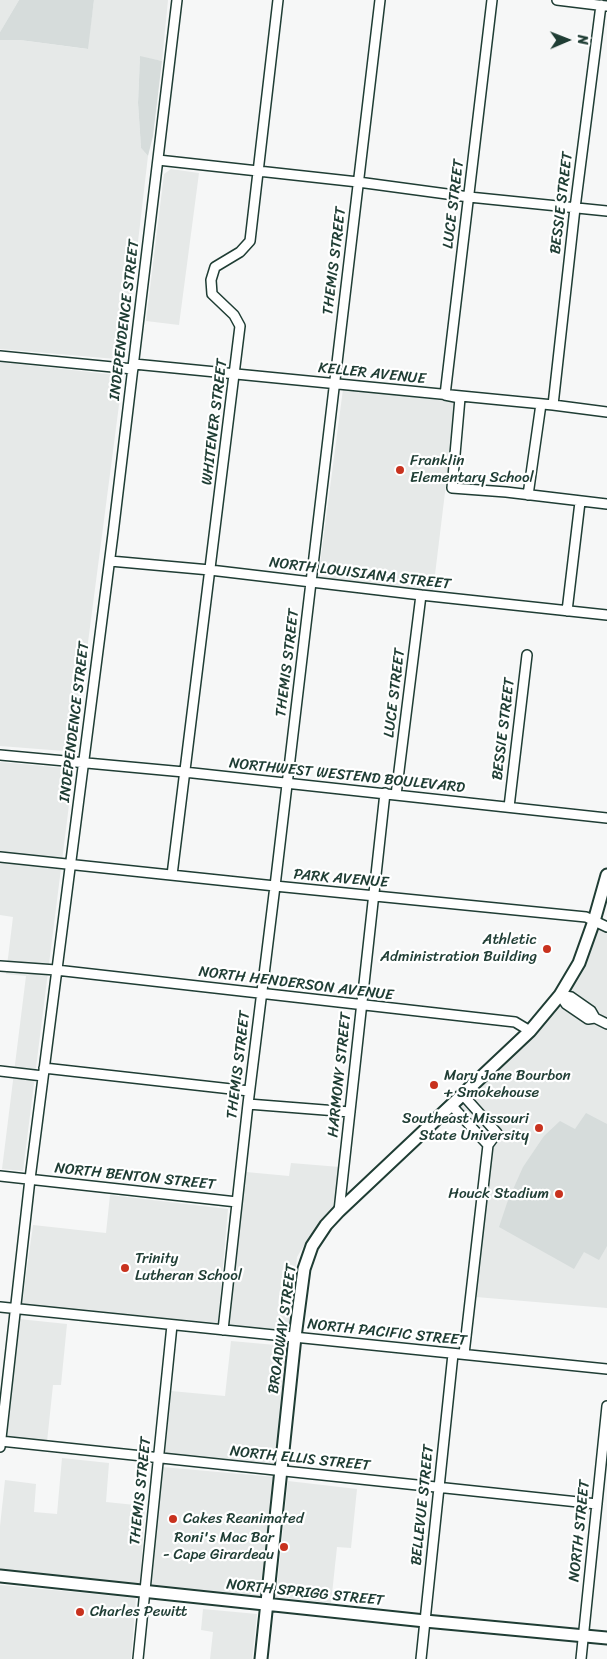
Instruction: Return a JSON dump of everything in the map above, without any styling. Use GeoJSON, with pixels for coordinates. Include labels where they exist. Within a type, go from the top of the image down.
{"type":"FeatureCollection","features":[{"type":"Feature","properties":{"kind":"main road","name":"BROADWAY STREET"},"geometry":{"type":"LineString","coordinates":[[261,1659],[295,1336],[304,1269],[312,1246],[326,1225],[339,1211],[530,1031],[560,995],[579,963],[594,921],[607,875]]}},
{"type":"Feature","properties":{"kind":"main road","name":"NORTH SPRIGG STREET"},"geometry":{"type":"LineString","coordinates":[[0,1576],[425,1621],[607,1638]]}},
{"type":"Feature","properties":{"kind":"street","name":"INDEPENDENCE STREET"},"geometry":{"type":"LineString","coordinates":[[0,1443],[30,1179],[110,561],[177,0]]}},
{"type":"Feature","properties":{"kind":"street","name":"WHITENER STREET"},"geometry":{"type":"LineString","coordinates":[[172,875],[240,326],[234,315],[212,294],[211,280],[215,267],[240,252],[250,241],[278,0]]}},
{"type":"Feature","properties":{"kind":"street","name":"THEMIS STREET"},"geometry":{"type":"LineString","coordinates":[[223,1330],[248,1104],[380,0]]}},
{"type":"Feature","properties":{"kind":"street","name":"LUCE STREET"},"geometry":{"type":"LineString","coordinates":[[445,395],[492,0]]}},
{"type":"Feature","properties":{"kind":"street"},"geometry":{"type":"LineString","coordinates":[[557,0],[604,6]]}},
{"type":"Feature","properties":{"kind":"street","name":"BESSIE STREET"},"geometry":{"type":"LineString","coordinates":[[553,405],[575,208],[604,6]]}},
{"type":"Feature","properties":{"kind":"street"},"geometry":{"type":"LineString","coordinates":[[158,160],[358,182],[469,197],[607,211]]}},
{"type":"Feature","properties":{"kind":"street","name":"KELLER AVENUE"},"geometry":{"type":"LineString","coordinates":[[0,356],[234,373],[334,385],[553,405],[607,412]]}},
{"type":"Feature","properties":{"kind":"street"},"geometry":{"type":"LineString","coordinates":[[445,395],[460,398],[452,488],[607,504]]}},
{"type":"Feature","properties":{"kind":"street"},"geometry":{"type":"LineString","coordinates":[[528,495],[541,404]]}},
{"type":"Feature","properties":{"kind":"street"},"geometry":{"type":"LineString","coordinates":[[567,611],[580,502]]}},
{"type":"Feature","properties":{"kind":"street","name":"NORTH LOUISIANA STREET"},"geometry":{"type":"LineString","coordinates":[[110,561],[210,570],[607,615]]}},
{"type":"Feature","properties":{"kind":"street","name":"LUCE STREET"},"geometry":{"type":"LineString","coordinates":[[396,795],[421,595]]}},
{"type":"Feature","properties":{"kind":"street","name":"BESSIE STREET"},"geometry":{"type":"LineString","coordinates":[[509,807],[527,655]]}},
{"type":"Feature","properties":{"kind":"street","name":"NORTHWEST WESTEND BOULEVARD"},"geometry":{"type":"LineString","coordinates":[[0,755],[184,772],[607,818]]}},
{"type":"Feature","properties":{"kind":"street","name":"HARMONY STREET"},"geometry":{"type":"LineString","coordinates":[[339,1211],[385,793]]}},
{"type":"Feature","properties":{"kind":"street","name":"PARK AVENUE"},"geometry":{"type":"LineString","coordinates":[[0,857],[586,917],[607,927]]}},
{"type":"Feature","properties":{"kind":"street","name":"NORTH HENDERSON AVENUE"},"geometry":{"type":"LineString","coordinates":[[0,966],[56,970],[516,1022],[530,1031]]}},
{"type":"Feature","properties":{"kind":"street"},"geometry":{"type":"LineString","coordinates":[[560,995],[571,997],[591,1011],[595,1018],[607,1024]]}},
{"type":"Feature","properties":{"kind":"street"},"geometry":{"type":"LineString","coordinates":[[0,1071],[44,1072],[250,1092]]}},
{"type":"Feature","properties":{"kind":"street"},"geometry":{"type":"LineString","coordinates":[[463,1095],[497,1133],[488,1145],[464,1354]]}},
{"type":"Feature","properties":{"kind":"street"},"geometry":{"type":"LineString","coordinates":[[248,1104],[350,1112]]}},
{"type":"Feature","properties":{"kind":"street"},"geometry":{"type":"LineString","coordinates":[[452,1106],[488,1145]]}},
{"type":"Feature","properties":{"kind":"street","name":"NORTH BENTON STREET"},"geometry":{"type":"LineString","coordinates":[[0,1176],[237,1202]]}},
{"type":"Feature","properties":{"kind":"street","name":"NORTH PACIFIC STREET"},"geometry":{"type":"LineString","coordinates":[[0,1307],[607,1369]]}},
{"type":"Feature","properties":{"kind":"street","name":"THEMIS STREET"},"geometry":{"type":"LineString","coordinates":[[138,1659],[172,1325]]}},
{"type":"Feature","properties":{"kind":"street","name":"BELLEVUE STREET"},"geometry":{"type":"LineString","coordinates":[[421,1659],[453,1354]]}},
{"type":"Feature","properties":{"kind":"street","name":"NORTH STREET"},"geometry":{"type":"LineString","coordinates":[[581,1659],[607,1406]]}},
{"type":"Feature","properties":{"kind":"street","name":"NORTH ELLIS STREET"},"geometry":{"type":"LineString","coordinates":[[0,1443],[597,1504]]}},
{"type":"Feature","properties":{"kind":"shaded area"},"geometry":{"type":"Polygon","coordinates":[[[0,0],[19,0],[0,32],[0,0]]]}},
{"type":"Feature","properties":{"kind":"shaded area"},"geometry":{"type":"Polygon","coordinates":[[[19,0],[94,0],[88,49],[20,40],[0,40],[0,32],[19,0]]]}},
{"type":"Feature","properties":{"kind":"shaded area"},"geometry":{"type":"Polygon","coordinates":[[[94,0],[168,0],[162,61],[140,57],[138,103],[141,148],[148,156],[125,353],[116,359],[0,349],[0,40],[20,40],[87,49],[94,0]]]}},
{"type":"Feature","properties":{"kind":"shaded area"},"geometry":{"type":"Polygon","coordinates":[[[140,56],[162,61],[153,136],[148,156],[141,148],[138,103],[140,56]]]}},
{"type":"Feature","properties":{"kind":"shaded area"},"geometry":{"type":"Polygon","coordinates":[[[171,169],[199,173],[179,325],[146,321],[164,174],[171,169]]]}},
{"type":"Feature","properties":{"kind":"shaded area"},"geometry":{"type":"Polygon","coordinates":[[[0,362],[116,375],[122,382],[75,742],[64,751],[0,746],[0,362]]]}},
{"type":"Feature","properties":{"kind":"shaded area"},"geometry":{"type":"Polygon","coordinates":[[[343,389],[456,402],[433,591],[318,579],[343,389]]]}},
{"type":"Feature","properties":{"kind":"shaded area"},"geometry":{"type":"Polygon","coordinates":[[[0,762],[64,768],[71,775],[72,781],[23,1171],[2,1169],[26,976],[6,974],[13,917],[0,915],[0,762]]]}},
{"type":"Feature","properties":{"kind":"shaded area","name":"Southeast Missouri State University"},"geometry":{"type":"Polygon","coordinates":[[[594,921],[607,927],[607,1308],[476,1297],[478,1279],[473,1273],[488,1145],[452,1106],[560,995],[594,921]]]}},
{"type":"Feature","properties":{"kind":"shaded area","name":"Houck Stadium"},"geometry":{"type":"Polygon","coordinates":[[[586,1113],[607,1124],[607,1246],[599,1260],[584,1252],[574,1269],[499,1227],[523,1167],[544,1136],[560,1121],[575,1129],[586,1113]]]}},
{"type":"Feature","properties":{"kind":"shaded area"},"geometry":{"type":"Polygon","coordinates":[[[291,1163],[340,1167],[336,1206],[306,1242],[297,1257],[290,1331],[228,1327],[246,1172],[289,1176],[291,1163]]]}},
{"type":"Feature","properties":{"kind":"shaded area","name":"Trinity Lutheran School"},"geometry":{"type":"Polygon","coordinates":[[[110,1195],[228,1209],[218,1323],[22,1304],[33,1225],[106,1233],[110,1195]]]}},
{"type":"Feature","properties":{"kind":"shaded area"},"geometry":{"type":"Polygon","coordinates":[[[19,1319],[67,1324],[61,1385],[53,1385],[47,1442],[7,1438],[19,1319]]]}},
{"type":"Feature","properties":{"kind":"shaded area"},"geometry":{"type":"Polygon","coordinates":[[[231,1341],[287,1346],[275,1464],[165,1453],[171,1391],[225,1396],[231,1341]]]}},
{"type":"Feature","properties":{"kind":"shaded area"},"geometry":{"type":"Polygon","coordinates":[[[62,1458],[109,1463],[106,1502],[145,1506],[140,1584],[0,1571],[0,1526],[5,1480],[36,1484],[34,1512],[57,1514],[62,1458]]]}},
{"type":"Feature","properties":{"kind":"shaded area"},"geometry":{"type":"Polygon","coordinates":[[[162,1467],[275,1477],[261,1598],[151,1589],[162,1467]]]}},
{"type":"Feature","properties":{"kind":"shaded area"},"geometry":{"type":"Polygon","coordinates":[[[288,1481],[357,1489],[351,1548],[337,1547],[331,1603],[276,1597],[288,1481]]]}},
{"type":"Feature","properties":{"kind":"shaded area"},"geometry":{"type":"Polygon","coordinates":[[[0,1585],[136,1598],[131,1659],[0,1659],[0,1585]]]}},
{"type":"Feature","properties":{"kind":"shaded area"},"geometry":{"type":"Polygon","coordinates":[[[203,1609],[257,1614],[252,1659],[210,1659],[213,1632],[201,1630],[203,1609]]]}},
{"type":"Feature","properties":{"kind":"place","name":"Franklin Elementary School"},"geometry":{"type":"Point","coordinates":[400,470]}},
{"type":"Feature","properties":{"kind":"place","name":"Athletic Administration Building"},"geometry":{"type":"Point","coordinates":[547,949]}},
{"type":"Feature","properties":{"kind":"place","name":"Mary Jane Bourbon + Smokehouse"},"geometry":{"type":"Point","coordinates":[434,1085]}},
{"type":"Feature","properties":{"kind":"place","name":"Southeast Missouri State University"},"geometry":{"type":"Point","coordinates":[539,1128]}},
{"type":"Feature","properties":{"kind":"place","name":"Houck Stadium"},"geometry":{"type":"Point","coordinates":[559,1194]}},
{"type":"Feature","properties":{"kind":"place","name":"Trinity Lutheran School"},"geometry":{"type":"Point","coordinates":[125,1268]}},
{"type":"Feature","properties":{"kind":"place","name":"Cakes Reanimated"},"geometry":{"type":"Point","coordinates":[173,1519]}},
{"type":"Feature","properties":{"kind":"place","name":"Roni's Mac Bar - Cape Girardeau"},"geometry":{"type":"Point","coordinates":[284,1547]}},
{"type":"Feature","properties":{"kind":"place","name":"Charles Pewitt"},"geometry":{"type":"Point","coordinates":[80,1612]}}]}
